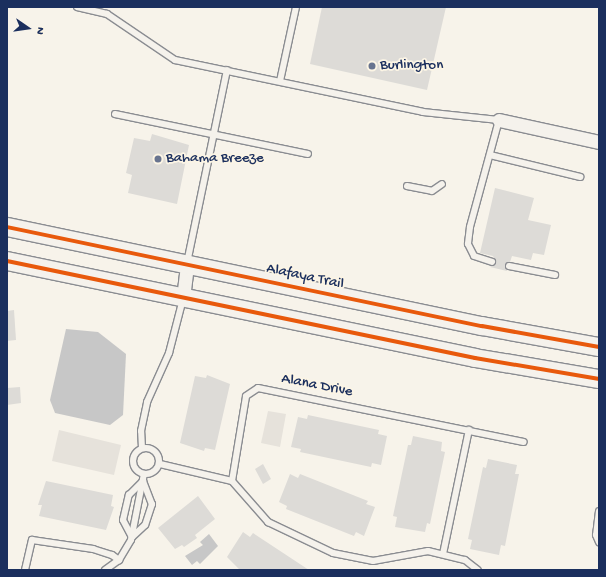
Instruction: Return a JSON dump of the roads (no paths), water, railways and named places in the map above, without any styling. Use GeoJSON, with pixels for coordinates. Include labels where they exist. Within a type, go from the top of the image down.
{"type":"FeatureCollection","features":[{"type":"Feature","properties":{"kind":"main road","name":"Alafaya Trail"},"geometry":{"type":"LineString","coordinates":[[7,227],[599,348]]}},
{"type":"Feature","properties":{"kind":"main road"},"geometry":{"type":"LineString","coordinates":[[7,261],[475,358],[599,380]]}},
{"type":"Feature","properties":{"kind":"street"},"geometry":{"type":"LineString","coordinates":[[499,120],[599,142]]}},
{"type":"Feature","properties":{"kind":"street"},"geometry":{"type":"LineString","coordinates":[[183,298],[186,264]]}},
{"type":"Feature","properties":{"kind":"lane"},"geometry":{"type":"LineString","coordinates":[[77,7],[107,14],[175,60],[423,112],[499,120],[470,227],[468,244],[474,256],[492,262]]}},
{"type":"Feature","properties":{"kind":"lane"},"geometry":{"type":"LineString","coordinates":[[280,81],[296,7]]}},
{"type":"Feature","properties":{"kind":"lane"},"geometry":{"type":"LineString","coordinates":[[186,264],[227,70]]}},
{"type":"Feature","properties":{"kind":"lane"},"geometry":{"type":"LineString","coordinates":[[115,114],[308,154]]}},
{"type":"Feature","properties":{"kind":"lane"},"geometry":{"type":"LineString","coordinates":[[490,155],[580,177]]}},
{"type":"Feature","properties":{"kind":"lane"},"geometry":{"type":"LineString","coordinates":[[407,186],[432,191],[442,184]]}},
{"type":"Feature","properties":{"kind":"lane"},"geometry":{"type":"LineString","coordinates":[[509,266],[555,276]]}},
{"type":"Feature","properties":{"kind":"lane"},"geometry":{"type":"LineString","coordinates":[[142,448],[141,431],[147,402],[169,353],[183,298]]}},
{"type":"Feature","properties":{"kind":"lane","name":"Alana Drive"},"geometry":{"type":"LineString","coordinates":[[232,481],[246,396],[258,388],[524,442]]}},
{"type":"Feature","properties":{"kind":"lane"},"geometry":{"type":"LineString","coordinates":[[443,554],[469,430]]}},
{"type":"Feature","properties":{"kind":"lane"},"geometry":{"type":"LineString","coordinates":[[132,537],[145,525],[152,504],[144,478],[135,469],[133,461],[136,452],[142,448],[148,448],[156,452],[160,464]]}},
{"type":"Feature","properties":{"kind":"lane"},"geometry":{"type":"LineString","coordinates":[[160,464],[232,481],[268,522],[332,553],[373,561],[428,551],[465,560],[478,570]]}},
{"type":"Feature","properties":{"kind":"lane"},"geometry":{"type":"LineString","coordinates":[[132,537],[123,520],[129,494],[144,478],[155,472],[160,464]]}},
{"type":"Feature","properties":{"kind":"lane"},"geometry":{"type":"LineString","coordinates":[[105,570],[119,560],[126,552],[132,537],[144,478]]}},
{"type":"Feature","properties":{"kind":"lane"},"geometry":{"type":"LineString","coordinates":[[599,510],[596,535],[599,542]]}},
{"type":"Feature","properties":{"kind":"lane"},"geometry":{"type":"LineString","coordinates":[[25,570],[32,540],[93,549],[112,555],[119,560]]}},
{"type":"Feature","properties":{"kind":"place","name":"Burlington"},"geometry":{"type":"Point","coordinates":[372,66]}},
{"type":"Feature","properties":{"kind":"place","name":"Bahama Breeze"},"geometry":{"type":"Point","coordinates":[158,159]}}]}
